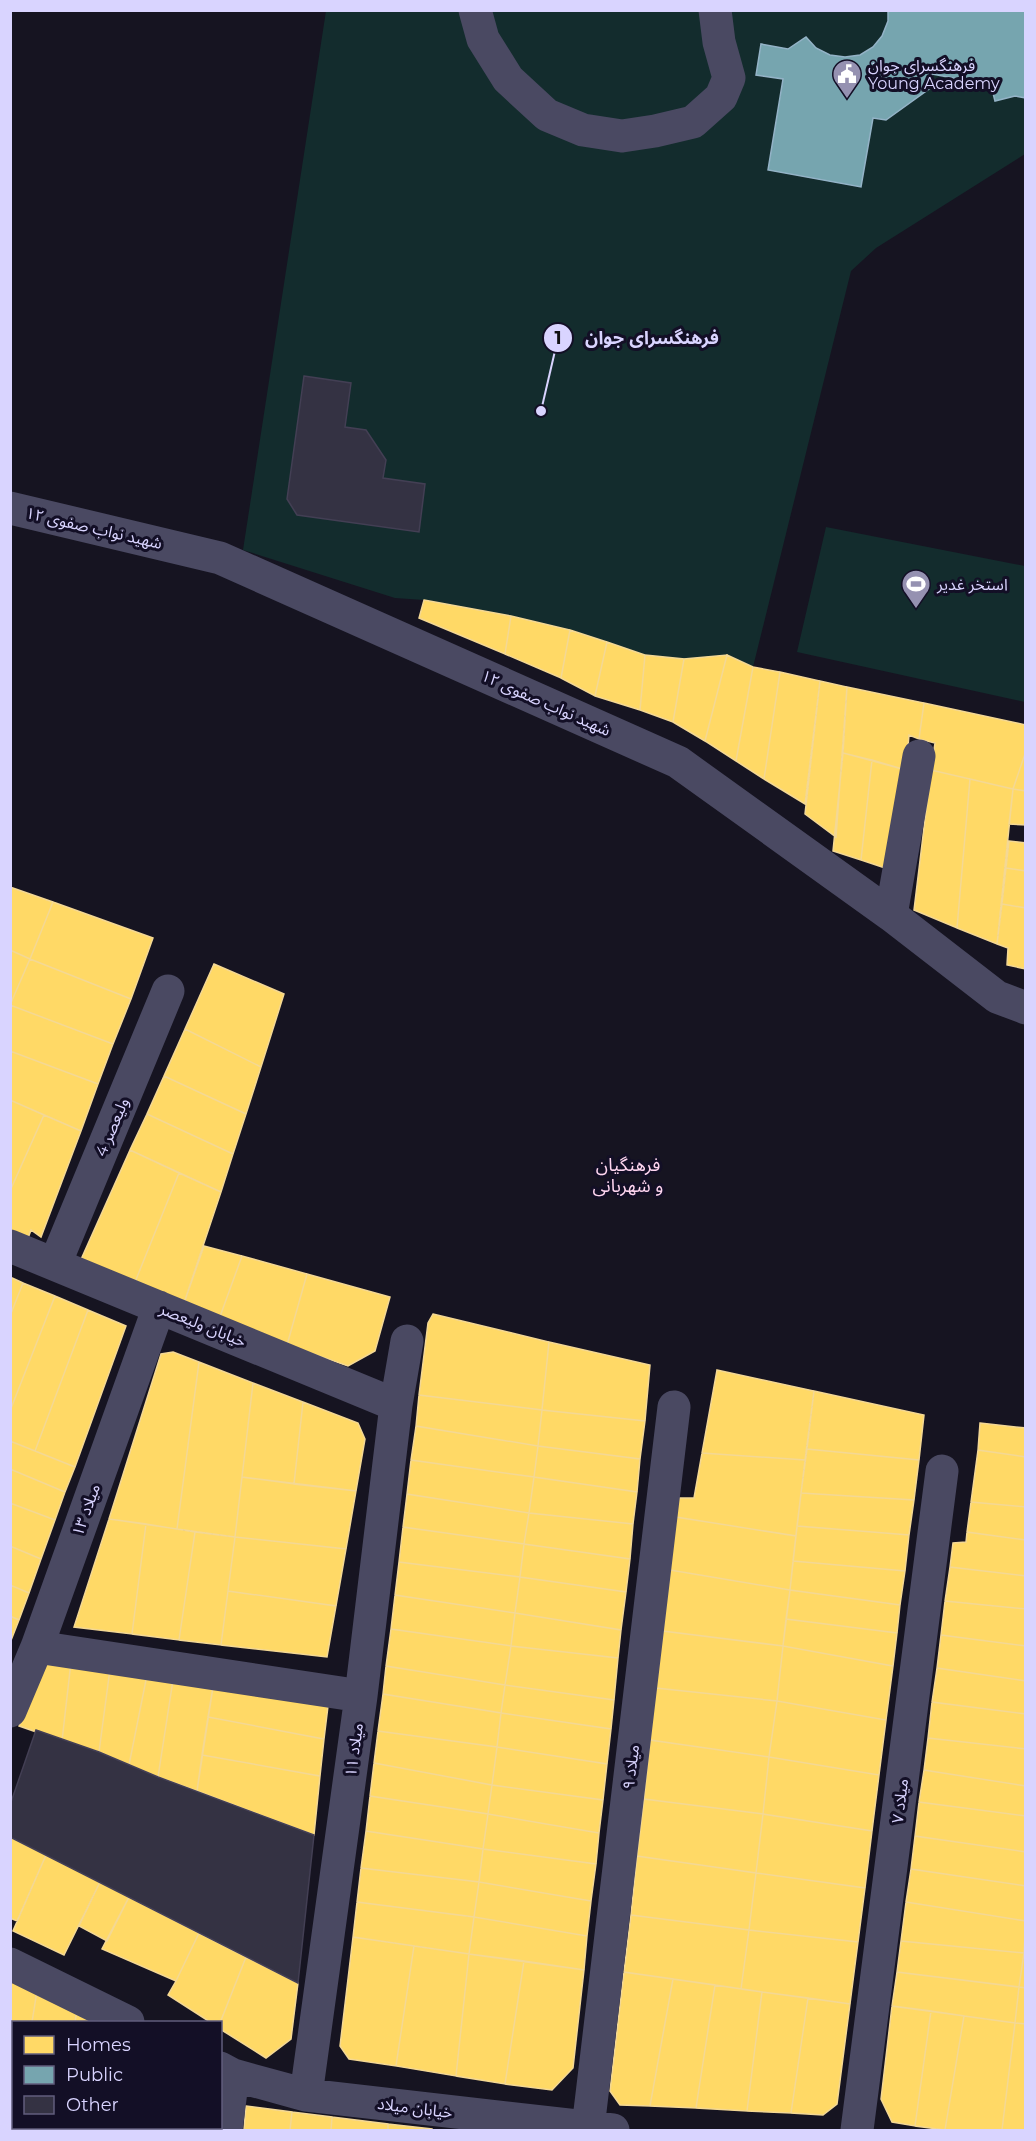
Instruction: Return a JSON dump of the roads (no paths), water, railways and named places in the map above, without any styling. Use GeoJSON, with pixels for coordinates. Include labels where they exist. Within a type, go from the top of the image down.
{"type":"FeatureCollection","features":[{"type":"Feature","properties":{"kind":"street"},"geometry":{"type":"LineString","coordinates":[[475,10],[483,39],[508,79],[547,115],[583,130],[622,136],[693,122],[721,97],[729,78],[719,42],[716,10]]}},
{"type":"Feature","properties":{"kind":"street","name":"شهید نواب صفوی ۱۲"},"geometry":{"type":"LineString","coordinates":[[10,508],[220,558],[678,762],[891,915],[997,997],[1026,1008]]}},
{"type":"Feature","properties":{"kind":"street"},"geometry":{"type":"LineString","coordinates":[[891,915],[919,756]]}},
{"type":"Feature","properties":{"kind":"street","name":"ولیعصر 4"},"geometry":{"type":"LineString","coordinates":[[55,1264],[168,991]]}},
{"type":"Feature","properties":{"kind":"street","name":"خیابان ولیعصر"},"geometry":{"type":"LineString","coordinates":[[10,1246],[396,1405]]}},
{"type":"Feature","properties":{"kind":"street","name":"میلاد ۱۳"},"geometry":{"type":"LineString","coordinates":[[10,1711],[37,1647],[159,1307]]}},
{"type":"Feature","properties":{"kind":"street","name":"میلاد ۱۱"},"geometry":{"type":"LineString","coordinates":[[306,2095],[361,1696],[396,1405],[407,1341]]}},
{"type":"Feature","properties":{"kind":"street","name":"میلاد ۹"},"geometry":{"type":"LineString","coordinates":[[601,2129],[674,1407]]}},
{"type":"Feature","properties":{"kind":"street","name":"میلاد ۷"},"geometry":{"type":"LineString","coordinates":[[857,2130],[942,1471]]}},
{"type":"Feature","properties":{"kind":"street"},"geometry":{"type":"LineString","coordinates":[[37,1647],[361,1696]]}},
{"type":"Feature","properties":{"kind":"street"},"geometry":{"type":"LineString","coordinates":[[10,1964],[126,2021]]}},
{"type":"Feature","properties":{"kind":"street"},"geometry":{"type":"LineString","coordinates":[[226,2130],[227,2072]]}},
{"type":"Feature","properties":{"kind":"street","name":"خیابان میلاد"},"geometry":{"type":"LineString","coordinates":[[227,2072],[306,2095],[535,2127],[601,2129]]}},
{"type":"Feature","properties":{"kind":"place","name":"فرهنگسرای جوان Young Academy"},"geometry":{"type":"Point","coordinates":[847,100]}},
{"type":"Feature","properties":{"kind":"place","name":"فرهنگسرای جوان"},"geometry":{"type":"Point","coordinates":[541,411]}},
{"type":"Feature","properties":{"kind":"place","name":"استخر غدیر"},"geometry":{"type":"Point","coordinates":[916,610]}},
{"type":"Feature","properties":{"kind":"district","name":"فرهنگیان و شهربانی"},"geometry":{"type":"Point","coordinates":[628,1175]}}]}
